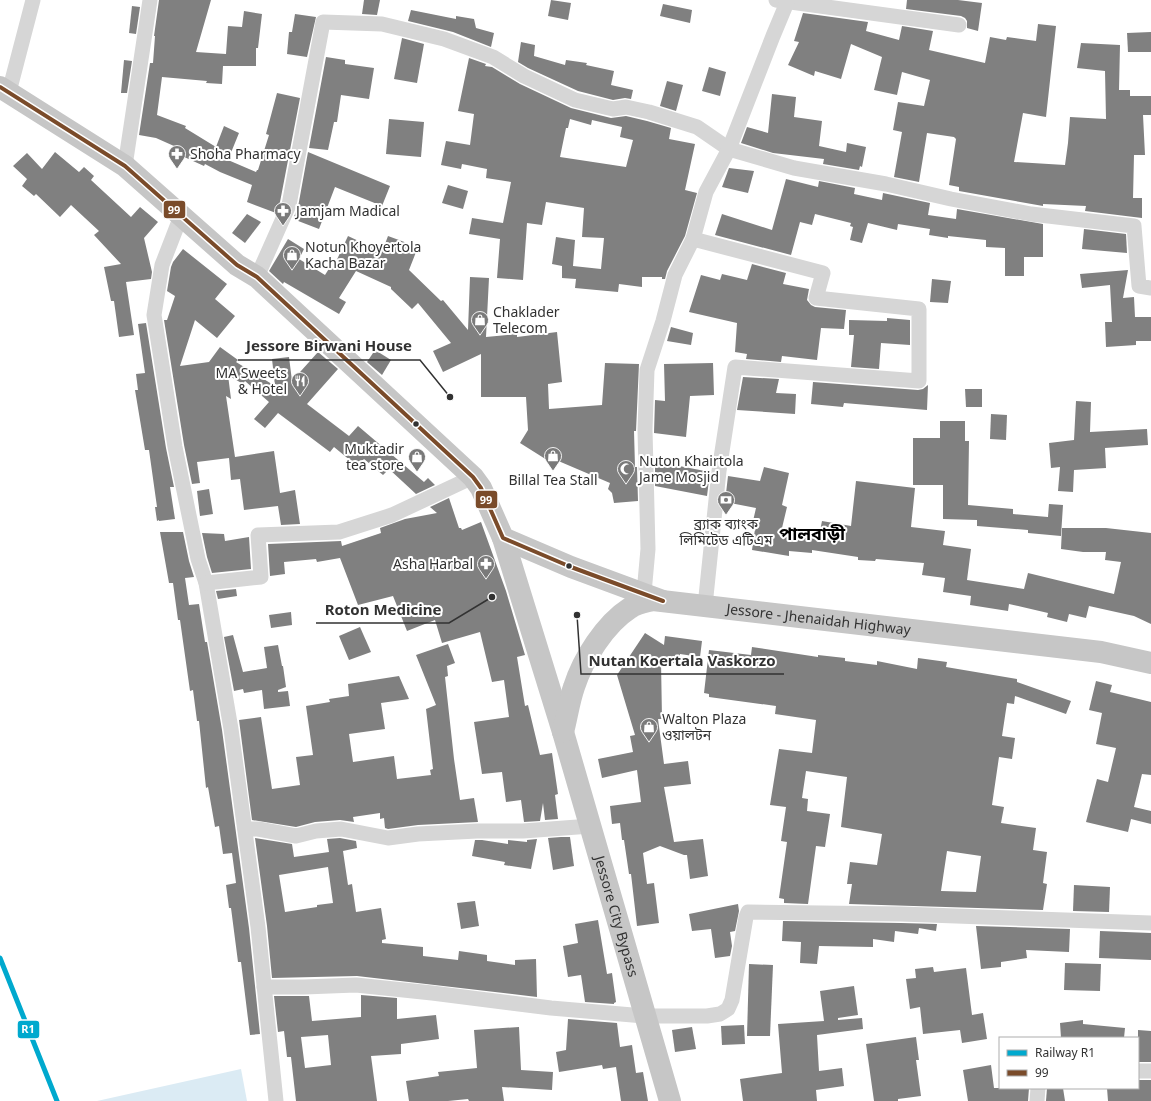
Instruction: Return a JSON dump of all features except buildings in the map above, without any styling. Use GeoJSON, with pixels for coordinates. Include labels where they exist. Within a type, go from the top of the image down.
{"type":"FeatureCollection","features":[{"type":"Feature","properties":{"kind":"highway","name":"Jessore City Bypass"},"geometry":{"type":"LineString","coordinates":[[5,90],[125,166],[237,265],[257,277],[473,477],[481,488],[503,538],[563,732],[644,1016],[670,1101]]}},
{"type":"Feature","properties":{"kind":"highway"},"geometry":{"type":"LineString","coordinates":[[503,538],[571,567],[653,597]]}},
{"type":"Feature","properties":{"kind":"highway","name":"Jessore - Jhenaidah Highway"},"geometry":{"type":"LineString","coordinates":[[563,732],[573,688],[578,675],[593,648],[614,620],[631,607],[653,600],[653,597],[705,606],[1101,652],[1151,663]]}},
{"type":"Feature","properties":{"kind":"street"},"geometry":{"type":"LineString","coordinates":[[5,90],[33,0]]}},
{"type":"Feature","properties":{"kind":"street"},"geometry":{"type":"LineString","coordinates":[[125,166],[150,0]]}},
{"type":"Feature","properties":{"kind":"street"},"geometry":{"type":"LineString","coordinates":[[653,597],[648,549],[645,430],[647,370],[663,321],[675,275],[693,239],[706,192],[729,149],[773,36],[784,0],[959,25]]}},
{"type":"Feature","properties":{"kind":"street"},"geometry":{"type":"LineString","coordinates":[[257,277],[289,205],[323,22],[382,24],[444,40],[493,57],[524,76],[575,100],[613,108],[626,107],[669,118],[697,127],[729,149],[794,168],[886,184],[951,199],[1031,214],[1134,226],[1139,286],[1151,288]]}},
{"type":"Feature","properties":{"kind":"street"},"geometry":{"type":"LineString","coordinates":[[181,216],[162,265],[154,315],[175,447],[198,559],[206,583],[231,729],[258,927],[276,1101]]}},
{"type":"Feature","properties":{"kind":"street"},"geometry":{"type":"LineString","coordinates":[[693,239],[823,273],[816,298],[919,309],[919,380],[735,367],[719,471],[705,606]]}},
{"type":"Feature","properties":{"kind":"street"},"geometry":{"type":"LineString","coordinates":[[206,583],[261,577],[258,535],[339,532],[392,515],[473,477]]}},
{"type":"Feature","properties":{"kind":"street"},"geometry":{"type":"LineString","coordinates":[[245,829],[258,829],[296,836],[316,831],[341,829],[388,838],[418,834],[477,831],[522,831],[591,826]]}},
{"type":"Feature","properties":{"kind":"street"},"geometry":{"type":"LineString","coordinates":[[264,987],[356,986],[432,993],[551,1008],[644,1016],[707,1016],[720,1014],[728,1009],[732,1000],[748,912],[901,914],[1151,923]]}},
{"type":"Feature","properties":{"kind":"street"},"geometry":{"type":"LineString","coordinates":[[1139,1071],[1151,1071]]}},
{"type":"Feature","properties":{"kind":"street"},"geometry":{"type":"LineString","coordinates":[[1037,1101],[1038,1089]]}},
{"type":"Feature","properties":{"kind":"shaded area"},"geometry":{"type":"Polygon","coordinates":[[[241,1069],[247,1101],[97,1101],[241,1069]]]}},
{"type":"Feature","properties":{"kind":"rail line","name":"R1"},"geometry":{"type":"LineString","coordinates":[[0,958],[57,1101]]}},
{"type":"Feature","properties":{"kind":"transit line","name":"99"},"geometry":{"type":"LineString","coordinates":[[0,87],[125,166],[237,265],[257,277],[473,477],[481,488],[503,538],[571,567],[663,601]]}},
{"type":"Feature","properties":{"kind":"place","name":"Shoha Pharmacy"},"geometry":{"type":"Point","coordinates":[177,169]}},
{"type":"Feature","properties":{"kind":"place","name":"Jamjam Madical"},"geometry":{"type":"Point","coordinates":[283,226]}},
{"type":"Feature","properties":{"kind":"place","name":"Notun Khoyertola Kacha Bazar"},"geometry":{"type":"Point","coordinates":[292,270]}},
{"type":"Feature","properties":{"kind":"place","name":"Chaklader Telecom"},"geometry":{"type":"Point","coordinates":[480,335]}},
{"type":"Feature","properties":{"kind":"place","name":"MA Sweets & Hotel"},"geometry":{"type":"Point","coordinates":[300,396]}},
{"type":"Feature","properties":{"kind":"place","name":"Jessore Birwani House"},"geometry":{"type":"Point","coordinates":[450,397]}},
{"type":"Feature","properties":{"kind":"place","name":"Billal Tea Stall"},"geometry":{"type":"Point","coordinates":[553,471]}},
{"type":"Feature","properties":{"kind":"place","name":"Muktadir tea store"},"geometry":{"type":"Point","coordinates":[417,472]}},
{"type":"Feature","properties":{"kind":"place","name":"Nuton Khairtola Jame Mosjid"},"geometry":{"type":"Point","coordinates":[626,484]}},
{"type":"Feature","properties":{"kind":"place","name":"ব্র্যাক ব্যাংক লিমিটেড এটিএম"},"geometry":{"type":"Point","coordinates":[726,515]}},
{"type":"Feature","properties":{"kind":"place","name":"Asha Harbal"},"geometry":{"type":"Point","coordinates":[486,579]}},
{"type":"Feature","properties":{"kind":"place","name":"Roton Medicine"},"geometry":{"type":"Point","coordinates":[492,597]}},
{"type":"Feature","properties":{"kind":"place","name":"Nutan Koertala Vaskorzo"},"geometry":{"type":"Point","coordinates":[577,615]}},
{"type":"Feature","properties":{"kind":"place","name":"Walton Plaza ওয়ালটন"},"geometry":{"type":"Point","coordinates":[649,742]}},
{"type":"Feature","properties":{"kind":"district","name":"পালবাড়ী"},"geometry":{"type":"Point","coordinates":[812,534]}}]}
